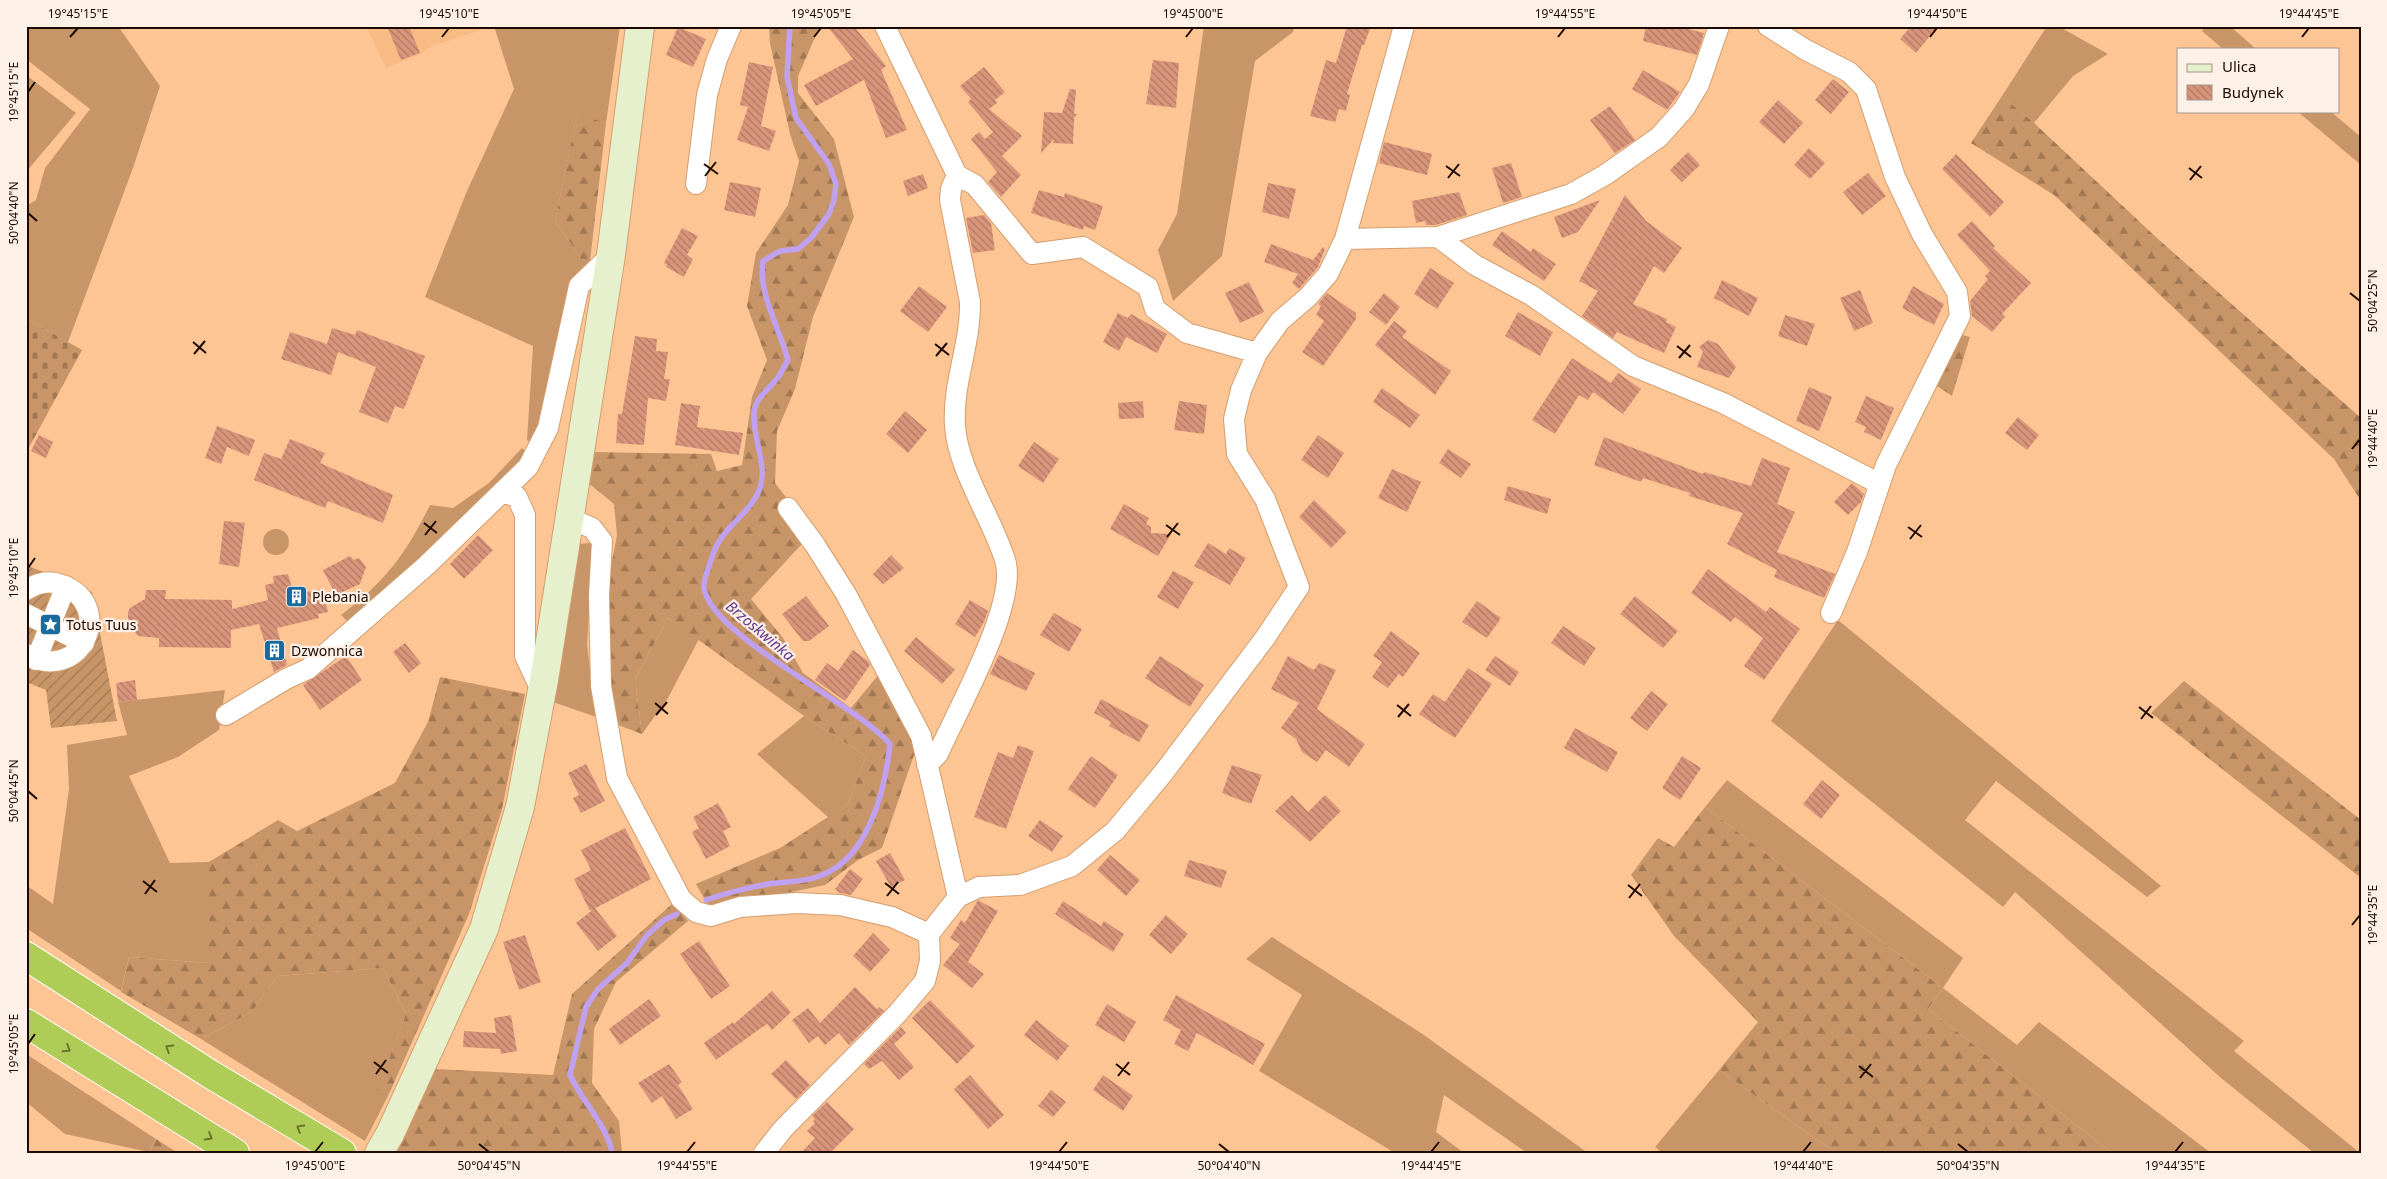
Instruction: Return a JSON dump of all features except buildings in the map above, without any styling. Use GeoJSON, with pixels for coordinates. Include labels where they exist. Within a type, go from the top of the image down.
{"type":"FeatureCollection","features":[{"type":"Feature","properties":{"kind":"highway"},"geometry":{"type":"LineString","coordinates":[[26,956],[210,1074],[342,1153]]}},
{"type":"Feature","properties":{"kind":"highway"},"geometry":{"type":"LineString","coordinates":[[26,1023],[235,1153]]}},
{"type":"Feature","properties":{"kind":"street"},"geometry":{"type":"LineString","coordinates":[[379,1153],[390,1134],[484,929],[520,807],[542,692],[611,255],[640,26]]}},
{"type":"Feature","properties":{"kind":"street"},"geometry":{"type":"LineString","coordinates":[[696,184],[707,95],[717,59],[731,26]]}},
{"type":"Feature","properties":{"kind":"street"},"geometry":{"type":"LineString","coordinates":[[885,26],[957,175],[974,184],[1032,254],[1083,247],[1148,287],[1155,309],[1187,333],[1257,354]]}},
{"type":"Feature","properties":{"kind":"street"},"geometry":{"type":"LineString","coordinates":[[764,1153],[783,1129],[897,1014],[925,980],[930,961],[929,934],[958,897],[979,887],[1020,885],[1072,866],[1115,831],[1164,772],[1265,638],[1299,587],[1266,499],[1237,454],[1234,420],[1240,390],[1257,354],[1280,321],[1308,297],[1328,274],[1345,239],[1404,26]]}},
{"type":"Feature","properties":{"kind":"street"},"geometry":{"type":"LineString","coordinates":[[1345,239],[1438,237],[1570,194],[1605,175],[1659,137],[1684,109],[1699,84],[1719,26]]}},
{"type":"Feature","properties":{"kind":"street"},"geometry":{"type":"LineString","coordinates":[[1768,26],[1806,50],[1849,72],[1866,89],[1895,177],[1922,234],[1957,292],[1960,316],[1878,483],[1857,552],[1831,613]]}},
{"type":"Feature","properties":{"kind":"street"},"geometry":{"type":"LineString","coordinates":[[927,765],[938,754],[997,626],[1006,587],[1006,562],[972,485],[955,428],[955,404],[970,318],[970,302],[950,200],[951,189],[957,175]]}},
{"type":"Feature","properties":{"kind":"street"},"geometry":{"type":"LineString","coordinates":[[1438,237],[1475,265],[1531,295],[1633,366],[1723,403],[1878,483]]}},
{"type":"Feature","properties":{"kind":"street"},"geometry":{"type":"LineString","coordinates":[[226,714],[286,679],[308,669],[427,565],[528,467],[548,428],[579,286],[611,255]]}},
{"type":"Feature","properties":{"kind":"street"},"geometry":{"type":"LineString","coordinates":[[502,492],[517,497],[525,515],[525,656],[542,692]]}},
{"type":"Feature","properties":{"kind":"street"},"geometry":{"type":"LineString","coordinates":[[788,508],[815,545],[846,594],[921,736],[958,897]]}},
{"type":"Feature","properties":{"kind":"street"},"geometry":{"type":"LineString","coordinates":[[569,518],[592,528],[602,541],[599,596],[600,686],[617,778],[681,899],[696,912],[711,916],[740,907],[796,902],[840,905],[892,917],[929,934]]}},
{"type":"Feature","properties":{"kind":"street"},"geometry":{"type":"LineString","coordinates":[[26,590],[45,582],[66,586],[80,596],[87,606],[90,619],[89,631],[84,643],[75,654],[63,660],[49,663],[31,657],[50,625],[66,586]]}},
{"type":"Feature","properties":{"kind":"street"},"geometry":{"type":"LineString","coordinates":[[26,614],[84,643]]}},
{"type":"Feature","properties":{"kind":"shaded area"},"geometry":{"type":"Polygon","coordinates":[[[366,26],[493,26],[430,47],[421,54],[386,68],[366,26]]]}},
{"type":"Feature","properties":{"kind":"green space"},"geometry":{"type":"Polygon","coordinates":[[[26,26],[118,26],[160,86],[133,168],[68,342],[26,318],[26,206],[36,200],[45,168],[90,109],[26,59],[26,26]]]}},
{"type":"Feature","properties":{"kind":"green space"},"geometry":{"type":"Polygon","coordinates":[[[494,26],[620,26],[606,123],[577,115],[555,221],[580,257],[544,420],[532,443],[527,440],[533,346],[425,297],[467,191],[514,89],[494,26]]]}},
{"type":"Feature","properties":{"kind":"green space"},"geometry":{"type":"Polygon","coordinates":[[[769,26],[820,26],[798,76],[798,93],[834,139],[854,217],[813,317],[795,389],[777,431],[775,483],[813,532],[751,599],[783,638],[803,673],[851,708],[880,673],[916,749],[882,848],[858,860],[825,885],[726,906],[709,907],[696,884],[780,848],[848,804],[866,756],[804,716],[668,618],[635,679],[642,734],[618,725],[607,675],[606,593],[617,535],[614,504],[587,482],[592,452],[711,454],[717,471],[742,465],[752,397],[767,360],[747,306],[756,253],[788,205],[799,161],[790,134],[770,43],[769,26]]]}},
{"type":"Feature","properties":{"kind":"green space"},"geometry":{"type":"Polygon","coordinates":[[[1204,26],[1294,26],[1293,32],[1255,61],[1222,256],[1173,301],[1158,250],[1177,214],[1204,26]]]}},
{"type":"Feature","properties":{"kind":"green space"},"geometry":{"type":"Polygon","coordinates":[[[2047,26],[2058,26],[2108,54],[2073,76],[2034,123],[2002,96],[2047,26]]]}},
{"type":"Feature","properties":{"kind":"green space"},"geometry":{"type":"Polygon","coordinates":[[[2205,26],[2230,26],[2255,48],[2222,48],[2202,31],[2205,26]]]}},
{"type":"Feature","properties":{"kind":"green space"},"geometry":{"type":"Polygon","coordinates":[[[26,75],[76,113],[26,172],[26,75]]]}},
{"type":"Feature","properties":{"kind":"green space"},"geometry":{"type":"Polygon","coordinates":[[[2002,96],[2034,123],[2158,239],[2361,418],[2361,501],[2334,459],[2054,195],[1971,143],[2002,96]]]}},
{"type":"Feature","properties":{"kind":"green space"},"geometry":{"type":"Polygon","coordinates":[[[2298,112],[2331,112],[2361,137],[2361,165],[2298,112]]]}},
{"type":"Feature","properties":{"kind":"green space"},"geometry":{"type":"Polygon","coordinates":[[[577,114],[606,123],[589,270],[575,278],[580,257],[555,221],[577,114]]]}},
{"type":"Feature","properties":{"kind":"green space"},"geometry":{"type":"Polygon","coordinates":[[[26,318],[82,350],[26,453],[26,318]]]}},
{"type":"Feature","properties":{"kind":"green space"},"geometry":{"type":"Polygon","coordinates":[[[1955,333],[1970,337],[1952,396],[1931,382],[1955,333]]]}},
{"type":"Feature","properties":{"kind":"green space"},"geometry":{"type":"Polygon","coordinates":[[[522,448],[529,454],[405,576],[348,622],[341,615],[370,591],[393,566],[403,553],[430,505],[453,508],[489,483],[522,448]]]}},
{"type":"Feature","properties":{"kind":"green space"},"geometry":{"type":"Polygon","coordinates":[[[276,529],[285,533],[289,542],[285,551],[276,555],[267,551],[263,542],[267,533],[276,529]]]}},
{"type":"Feature","properties":{"kind":"green space"},"geometry":{"type":"Polygon","coordinates":[[[590,543],[593,553],[587,644],[596,717],[553,702],[578,544],[590,543]]]}},
{"type":"Feature","properties":{"kind":"green space"},"geometry":{"type":"Polygon","coordinates":[[[26,565],[92,592],[117,721],[51,728],[46,690],[26,682],[26,565]]]}},
{"type":"Feature","properties":{"kind":"green space"},"geometry":{"type":"Polygon","coordinates":[[[668,618],[699,639],[668,698],[642,734],[635,679],[668,618]]]}},
{"type":"Feature","properties":{"kind":"green space"},"geometry":{"type":"Polygon","coordinates":[[[1838,620],[2161,886],[2147,897],[1996,781],[1965,820],[2244,1041],[2234,1051],[2360,1153],[2314,1153],[2221,1078],[2015,892],[2003,907],[1771,721],[1838,620]]]}},
{"type":"Feature","properties":{"kind":"green space"},"geometry":{"type":"Polygon","coordinates":[[[440,677],[525,694],[502,809],[469,914],[389,1094],[377,1090],[406,1014],[383,968],[277,976],[252,1012],[201,1039],[121,992],[129,957],[209,963],[209,862],[278,820],[297,831],[395,783],[428,722],[440,677]]]}},
{"type":"Feature","properties":{"kind":"green space"},"geometry":{"type":"Polygon","coordinates":[[[2184,681],[2361,820],[2361,878],[2151,713],[2184,681]]]}},
{"type":"Feature","properties":{"kind":"green space"},"geometry":{"type":"Polygon","coordinates":[[[225,690],[219,730],[178,757],[129,776],[170,863],[209,862],[209,963],[129,957],[121,991],[26,928],[26,885],[53,904],[69,789],[67,745],[127,735],[118,702],[225,690]]]}},
{"type":"Feature","properties":{"kind":"green space"},"geometry":{"type":"Polygon","coordinates":[[[804,716],[866,756],[848,804],[829,818],[757,754],[804,716]]]}},
{"type":"Feature","properties":{"kind":"green space"},"geometry":{"type":"Polygon","coordinates":[[[1727,780],[1963,958],[1943,988],[1705,807],[1727,780]]]}},
{"type":"Feature","properties":{"kind":"green space"},"geometry":{"type":"Polygon","coordinates":[[[1705,807],[1943,988],[1928,1009],[2112,1153],[1836,1153],[1719,1070],[1758,1022],[1674,936],[1631,875],[1658,838],[1674,847],[1705,807]]]}},
{"type":"Feature","properties":{"kind":"green space"},"geometry":{"type":"Polygon","coordinates":[[[673,903],[688,921],[616,982],[594,1029],[592,1083],[619,1121],[622,1153],[394,1153],[435,1069],[553,1075],[572,994],[673,903]]]}},
{"type":"Feature","properties":{"kind":"green space"},"geometry":{"type":"Polygon","coordinates":[[[1272,937],[1424,1035],[1588,1153],[1527,1153],[1444,1095],[1436,1132],[1464,1153],[1395,1153],[1259,1071],[1302,995],[1246,959],[1272,937]]]}},
{"type":"Feature","properties":{"kind":"green space"},"geometry":{"type":"Polygon","coordinates":[[[383,968],[406,1014],[378,1089],[389,1094],[365,1141],[201,1039],[252,1012],[277,976],[383,968]]]}},
{"type":"Feature","properties":{"kind":"green space"},"geometry":{"type":"Polygon","coordinates":[[[1943,988],[2017,1045],[2039,1022],[2211,1153],[2112,1153],[1928,1009],[1943,988]]]}},
{"type":"Feature","properties":{"kind":"green space"},"geometry":{"type":"Polygon","coordinates":[[[26,1054],[156,1139],[149,1152],[65,1134],[26,1102],[26,1054]]]}},
{"type":"Feature","properties":{"kind":"green space"},"geometry":{"type":"Polygon","coordinates":[[[1719,1070],[1836,1153],[1663,1153],[1655,1147],[1719,1070]]]}},
{"type":"Feature","properties":{"kind":"green space"},"geometry":{"type":"Polygon","coordinates":[[[156,1139],[178,1153],[149,1153],[156,1139]]]}},
{"type":"Feature","properties":{"kind":"waterway","name":"Brzoskwinka"},"geometry":{"type":"LineString","coordinates":[[706,900],[768,884],[811,879],[835,869],[849,856],[871,822],[884,782],[890,744],[872,727],[786,669],[731,627],[713,607],[704,588],[706,575],[718,544],[728,529],[747,510],[761,485],[762,465],[754,423],[755,407],[760,397],[779,376],[788,360],[766,297],[763,284],[763,261],[780,251],[798,249],[811,238],[829,214],[834,200],[836,184],[829,164],[796,118],[787,77],[790,26]]}},
{"type":"Feature","properties":{"kind":"waterway","name":"Brzoskwinka"},"geometry":{"type":"LineString","coordinates":[[612,1153],[610,1143],[600,1124],[570,1075],[586,1007],[598,989],[627,963],[647,935],[664,920],[677,914]]}},
{"type":"Feature","properties":{"kind":"place","name":"Plebania"},"geometry":{"type":"Point","coordinates":[296,597]}},
{"type":"Feature","properties":{"kind":"place","name":"Totus Tuus"},"geometry":{"type":"Point","coordinates":[50,625]}},
{"type":"Feature","properties":{"kind":"place","name":"Dzwonnica"},"geometry":{"type":"Point","coordinates":[275,651]}}]}
